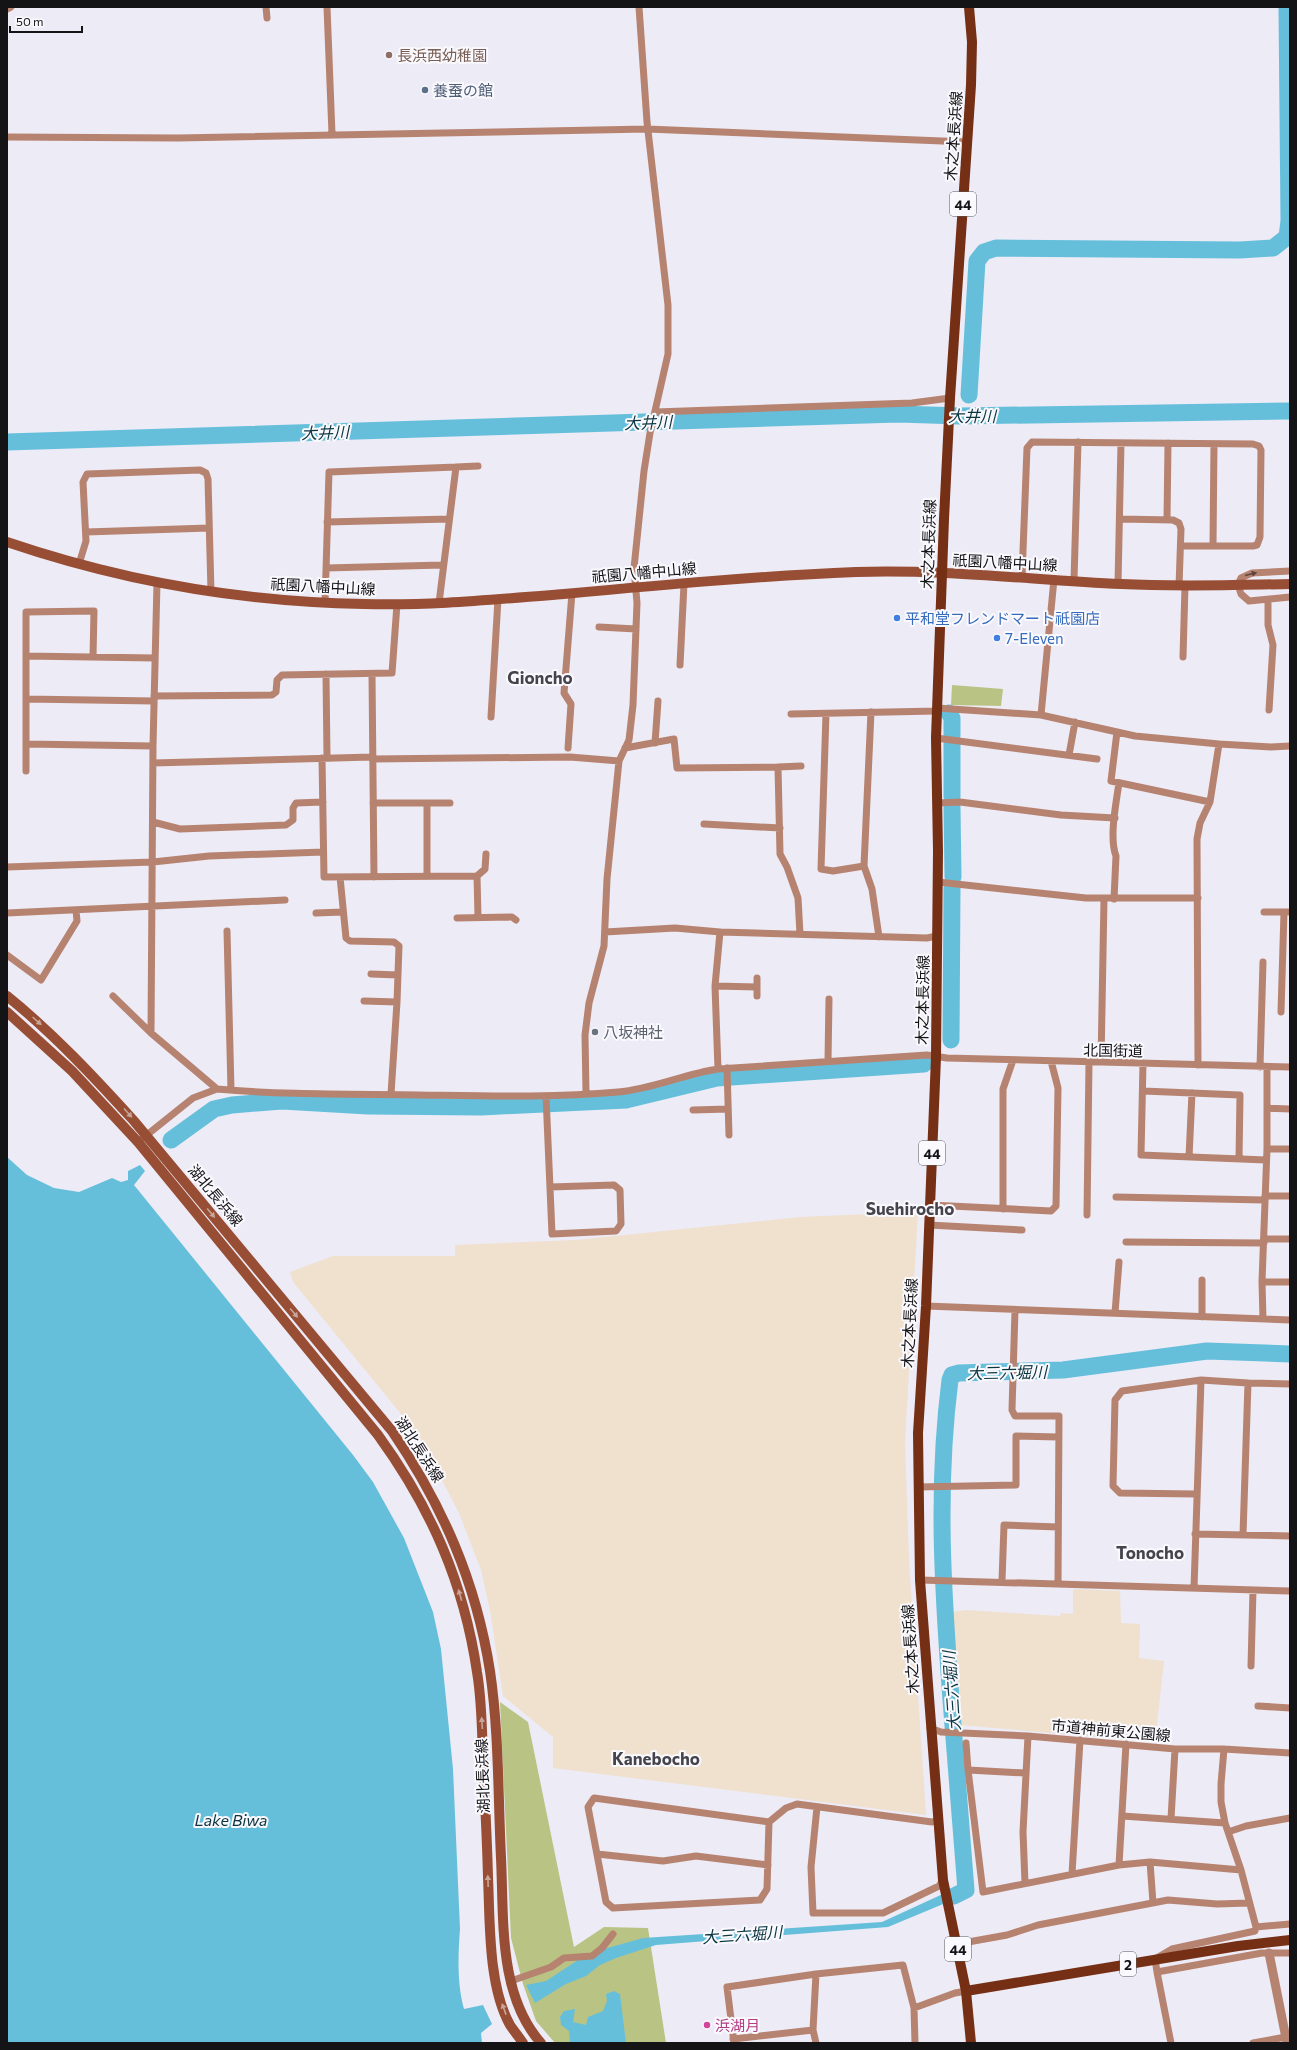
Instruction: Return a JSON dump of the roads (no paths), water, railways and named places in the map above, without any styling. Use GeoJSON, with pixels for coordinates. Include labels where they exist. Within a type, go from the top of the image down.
{"type":"FeatureCollection","features":[{"type":"Feature","properties":{"kind":"main road","name":"木之本長浜線"},"geometry":{"type":"LineString","coordinates":[[969,7],[972,71],[950,400],[936,738],[938,882],[936,1056],[926,1306],[918,1433],[918,1487],[920,1580],[930,1728],[943,1882],[950,1907],[966,1991],[971,2043]]}},
{"type":"Feature","properties":{"kind":"main road","name":"祇園八幡中山線"},"geometry":{"type":"LineString","coordinates":[[7,542],[79,564],[157,583],[210,592],[296,602],[325,603],[439,603],[860,572],[1022,577],[1118,584],[1182,586],[1290,584]]}},
{"type":"Feature","properties":{"kind":"main road","name":"湖北長浜線"},"geometry":{"type":"LineString","coordinates":[[7,996],[52,1035],[94,1076],[147,1135],[392,1432],[425,1482],[446,1522],[465,1569],[478,1611],[490,1672],[495,1726],[505,1945],[511,1982],[521,2015],[541,2043]]}},
{"type":"Feature","properties":{"kind":"main road","name":"湖北長浜線"},"geometry":{"type":"LineString","coordinates":[[7,1012],[72,1071],[138,1142],[378,1435],[412,1485],[435,1528],[454,1574],[468,1620],[478,1673],[491,1945],[498,1991],[510,2024],[523,2043]]}},
{"type":"Feature","properties":{"kind":"main road","name":"2"},"geometry":{"type":"LineString","coordinates":[[966,1991],[1263,1942],[1290,1940]]}},
{"type":"Feature","properties":{"kind":"street"},"geometry":{"type":"LineString","coordinates":[[7,9],[11,7]]}},
{"type":"Feature","properties":{"kind":"street"},"geometry":{"type":"LineString","coordinates":[[266,7],[267,18]]}},
{"type":"Feature","properties":{"kind":"street"},"geometry":{"type":"LineString","coordinates":[[327,7],[332,134]]}},
{"type":"Feature","properties":{"kind":"street"},"geometry":{"type":"LineString","coordinates":[[586,1093],[585,1035],[589,1003],[601,961],[605,932],[607,879],[619,761],[629,740],[633,705],[637,588],[634,568],[644,471],[651,428],[668,354],[668,306],[647,129],[639,7]]}},
{"type":"Feature","properties":{"kind":"street"},"geometry":{"type":"LineString","coordinates":[[7,137],[178,138],[647,129],[967,142]]}},
{"type":"Feature","properties":{"kind":"street"},"geometry":{"type":"LineString","coordinates":[[655,414],[950,400]]}},
{"type":"Feature","properties":{"kind":"street"},"geometry":{"type":"LineString","coordinates":[[1022,577],[1028,445],[1032,442],[1253,444],[1259,446],[1261,450],[1259,542],[1254,546],[1181,546]]}},
{"type":"Feature","properties":{"kind":"street"},"geometry":{"type":"LineString","coordinates":[[1074,580],[1078,442]]}},
{"type":"Feature","properties":{"kind":"street"},"geometry":{"type":"LineString","coordinates":[[1118,584],[1121,443]]}},
{"type":"Feature","properties":{"kind":"street"},"geometry":{"type":"LineString","coordinates":[[1167,520],[1168,443]]}},
{"type":"Feature","properties":{"kind":"street"},"geometry":{"type":"LineString","coordinates":[[1213,546],[1214,444]]}},
{"type":"Feature","properties":{"kind":"street"},"geometry":{"type":"LineString","coordinates":[[325,603],[329,472],[478,466]]}},
{"type":"Feature","properties":{"kind":"street"},"geometry":{"type":"LineString","coordinates":[[439,603],[456,467]]}},
{"type":"Feature","properties":{"kind":"street"},"geometry":{"type":"LineString","coordinates":[[79,564],[86,541],[84,479],[87,474],[203,471],[208,477],[210,592]]}},
{"type":"Feature","properties":{"kind":"street"},"geometry":{"type":"LineString","coordinates":[[327,522],[449,519]]}},
{"type":"Feature","properties":{"kind":"street"},"geometry":{"type":"LineString","coordinates":[[1120,519],[1176,520],[1180,524],[1183,657]]}},
{"type":"Feature","properties":{"kind":"street"},"geometry":{"type":"LineString","coordinates":[[86,532],[209,528]]}},
{"type":"Feature","properties":{"kind":"street"},"geometry":{"type":"LineString","coordinates":[[326,568],[443,565]]}},
{"type":"Feature","properties":{"kind":"street"},"geometry":{"type":"LineString","coordinates":[[1290,571],[1252,573],[1240,578],[1238,585],[1241,594],[1249,601],[1268,600],[1275,597],[1290,597]]}},
{"type":"Feature","properties":{"kind":"street"},"geometry":{"type":"LineString","coordinates":[[1041,716],[1054,579]]}},
{"type":"Feature","properties":{"kind":"street"},"geometry":{"type":"LineString","coordinates":[[151,1033],[153,746],[157,583]]}},
{"type":"Feature","properties":{"kind":"street"},"geometry":{"type":"LineString","coordinates":[[680,665],[684,584]]}},
{"type":"Feature","properties":{"kind":"street"},"geometry":{"type":"LineString","coordinates":[[568,748],[572,704],[564,693],[572,593]]}},
{"type":"Feature","properties":{"kind":"street"},"geometry":{"type":"LineString","coordinates":[[491,717],[498,599]]}},
{"type":"Feature","properties":{"kind":"street"},"geometry":{"type":"LineString","coordinates":[[1268,600],[1268,625],[1273,645],[1269,710]]}},
{"type":"Feature","properties":{"kind":"street"},"geometry":{"type":"LineString","coordinates":[[26,699],[154,699],[272,695],[276,690],[276,680],[282,675],[392,673],[397,604]]}},
{"type":"Feature","properties":{"kind":"street"},"geometry":{"type":"LineString","coordinates":[[26,771],[26,612],[94,611],[93,657]]}},
{"type":"Feature","properties":{"kind":"street"},"geometry":{"type":"LineString","coordinates":[[599,627],[636,630]]}},
{"type":"Feature","properties":{"kind":"street"},"geometry":{"type":"LineString","coordinates":[[26,656],[155,658]]}},
{"type":"Feature","properties":{"kind":"street"},"geometry":{"type":"LineString","coordinates":[[326,674],[322,802],[324,877],[477,876],[485,869],[486,854]]}},
{"type":"Feature","properties":{"kind":"street"},"geometry":{"type":"LineString","coordinates":[[372,674],[374,877]]}},
{"type":"Feature","properties":{"kind":"street"},"geometry":{"type":"LineString","coordinates":[[655,743],[658,701]]}},
{"type":"Feature","properties":{"kind":"street"},"geometry":{"type":"LineString","coordinates":[[791,714],[937,709],[1041,716],[1075,722],[1135,736],[1219,744],[1271,747],[1290,746]]}},
{"type":"Feature","properties":{"kind":"street"},"geometry":{"type":"LineString","coordinates":[[871,712],[864,866],[872,889],[880,936]]}},
{"type":"Feature","properties":{"kind":"street"},"geometry":{"type":"LineString","coordinates":[[826,714],[821,869],[833,870],[864,866]]}},
{"type":"Feature","properties":{"kind":"street"},"geometry":{"type":"LineString","coordinates":[[1068,755],[1075,722]]}},
{"type":"Feature","properties":{"kind":"street"},"geometry":{"type":"LineString","coordinates":[[1117,732],[1111,781],[1118,784],[1210,802]]}},
{"type":"Feature","properties":{"kind":"street"},"geometry":{"type":"LineString","coordinates":[[936,738],[1097,759]]}},
{"type":"Feature","properties":{"kind":"street"},"geometry":{"type":"LineString","coordinates":[[625,748],[674,739],[677,768],[801,766]]}},
{"type":"Feature","properties":{"kind":"street"},"geometry":{"type":"LineString","coordinates":[[26,744],[153,746]]}},
{"type":"Feature","properties":{"kind":"street"},"geometry":{"type":"LineString","coordinates":[[1198,1065],[1197,839],[1200,823],[1210,802],[1219,744]]}},
{"type":"Feature","properties":{"kind":"street"},"geometry":{"type":"LineString","coordinates":[[153,763],[324,757],[570,757],[619,761]]}},
{"type":"Feature","properties":{"kind":"street"},"geometry":{"type":"LineString","coordinates":[[778,767],[780,854],[787,866],[798,898],[800,934]]}},
{"type":"Feature","properties":{"kind":"street"},"geometry":{"type":"LineString","coordinates":[[1114,899],[1115,818],[1118,784]]}},
{"type":"Feature","properties":{"kind":"street"},"geometry":{"type":"LineString","coordinates":[[153,822],[180,829],[286,825],[293,820],[293,808],[296,803],[322,802]]}},
{"type":"Feature","properties":{"kind":"street"},"geometry":{"type":"LineString","coordinates":[[937,803],[960,802],[1061,815],[1115,818]]}},
{"type":"Feature","properties":{"kind":"street"},"geometry":{"type":"LineString","coordinates":[[373,803],[450,803]]}},
{"type":"Feature","properties":{"kind":"street"},"geometry":{"type":"LineString","coordinates":[[427,803],[427,876]]}},
{"type":"Feature","properties":{"kind":"street"},"geometry":{"type":"LineString","coordinates":[[704,824],[780,828]]}},
{"type":"Feature","properties":{"kind":"street"},"geometry":{"type":"LineString","coordinates":[[7,867],[153,862],[209,856],[323,852]]}},
{"type":"Feature","properties":{"kind":"street"},"geometry":{"type":"LineString","coordinates":[[477,876],[478,917]]}},
{"type":"Feature","properties":{"kind":"street"},"geometry":{"type":"LineString","coordinates":[[340,877],[344,934],[349,940],[394,942],[398,944],[397,1002],[391,1094]]}},
{"type":"Feature","properties":{"kind":"street"},"geometry":{"type":"LineString","coordinates":[[938,882],[1104,899],[1198,898]]}},
{"type":"Feature","properties":{"kind":"street"},"geometry":{"type":"LineString","coordinates":[[1100,1062],[1104,899]]}},
{"type":"Feature","properties":{"kind":"street"},"geometry":{"type":"LineString","coordinates":[[7,913],[285,900]]}},
{"type":"Feature","properties":{"kind":"street"},"geometry":{"type":"LineString","coordinates":[[7,955],[41,980],[77,921],[76,910]]}},
{"type":"Feature","properties":{"kind":"street"},"geometry":{"type":"LineString","coordinates":[[316,913],[343,912]]}},
{"type":"Feature","properties":{"kind":"street"},"geometry":{"type":"LineString","coordinates":[[1264,912],[1287,912],[1281,1012]]}},
{"type":"Feature","properties":{"kind":"street"},"geometry":{"type":"LineString","coordinates":[[456,918],[512,917],[516,920]]}},
{"type":"Feature","properties":{"kind":"street"},"geometry":{"type":"LineString","coordinates":[[605,932],[675,928],[720,932],[927,938],[938,936]]}},
{"type":"Feature","properties":{"kind":"street"},"geometry":{"type":"LineString","coordinates":[[227,931],[231,1090]]}},
{"type":"Feature","properties":{"kind":"street"},"geometry":{"type":"LineString","coordinates":[[718,1069],[715,986],[720,932]]}},
{"type":"Feature","properties":{"kind":"street"},"geometry":{"type":"LineString","coordinates":[[1263,962],[1264,1067],[1267,1108],[1262,1282],[1263,1319]]}},
{"type":"Feature","properties":{"kind":"street"},"geometry":{"type":"LineString","coordinates":[[371,974],[398,975]]}},
{"type":"Feature","properties":{"kind":"street"},"geometry":{"type":"LineString","coordinates":[[757,996],[758,978]]}},
{"type":"Feature","properties":{"kind":"street"},"geometry":{"type":"LineString","coordinates":[[715,986],[757,987]]}},
{"type":"Feature","properties":{"kind":"street"},"geometry":{"type":"LineString","coordinates":[[113,996],[151,1033],[217,1089],[193,1098],[138,1142]]}},
{"type":"Feature","properties":{"kind":"street"},"geometry":{"type":"LineString","coordinates":[[828,1061],[829,999]]}},
{"type":"Feature","properties":{"kind":"street"},"geometry":{"type":"LineString","coordinates":[[364,1001],[397,1002]]}},
{"type":"Feature","properties":{"kind":"street","name":"北国街道"},"geometry":{"type":"LineString","coordinates":[[217,1089],[492,1097],[546,1097],[640,1089],[696,1072],[718,1069],[727,1070],[828,1061],[927,1055],[1013,1060],[1290,1067]]}},
{"type":"Feature","properties":{"kind":"street"},"geometry":{"type":"LineString","coordinates":[[1003,1210],[1003,1088],[1013,1060]]}},
{"type":"Feature","properties":{"kind":"street"},"geometry":{"type":"LineString","coordinates":[[930,1205],[1003,1210],[1052,1211],[1056,1206],[1058,1088],[1051,1061]]}},
{"type":"Feature","properties":{"kind":"street"},"geometry":{"type":"LineString","coordinates":[[1087,1215],[1089,1062]]}},
{"type":"Feature","properties":{"kind":"street"},"geometry":{"type":"LineString","coordinates":[[1143,1064],[1141,1155],[1266,1160]]}},
{"type":"Feature","properties":{"kind":"street"},"geometry":{"type":"LineString","coordinates":[[727,1070],[729,1135]]}},
{"type":"Feature","properties":{"kind":"street"},"geometry":{"type":"LineString","coordinates":[[1143,1091],[1240,1095],[1238,1159]]}},
{"type":"Feature","properties":{"kind":"street"},"geometry":{"type":"LineString","coordinates":[[1189,1157],[1192,1093]]}},
{"type":"Feature","properties":{"kind":"street"},"geometry":{"type":"LineString","coordinates":[[546,1097],[552,1234],[616,1232],[621,1224],[620,1190],[614,1185],[550,1187]]}},
{"type":"Feature","properties":{"kind":"street"},"geometry":{"type":"LineString","coordinates":[[1267,1108],[1290,1109]]}},
{"type":"Feature","properties":{"kind":"street"},"geometry":{"type":"LineString","coordinates":[[693,1110],[728,1109]]}},
{"type":"Feature","properties":{"kind":"street"},"geometry":{"type":"LineString","coordinates":[[1267,1149],[1290,1149]]}},
{"type":"Feature","properties":{"kind":"street"},"geometry":{"type":"LineString","coordinates":[[1116,1197],[1265,1198],[1290,1196]]}},
{"type":"Feature","properties":{"kind":"street"},"geometry":{"type":"LineString","coordinates":[[929,1225],[1022,1230]]}},
{"type":"Feature","properties":{"kind":"street"},"geometry":{"type":"LineString","coordinates":[[1126,1242],[1264,1241],[1290,1239]]}},
{"type":"Feature","properties":{"kind":"street"},"geometry":{"type":"LineString","coordinates":[[1115,1313],[1119,1262]]}},
{"type":"Feature","properties":{"kind":"street"},"geometry":{"type":"LineString","coordinates":[[1202,1280],[1202,1317]]}},
{"type":"Feature","properties":{"kind":"street"},"geometry":{"type":"LineString","coordinates":[[1262,1282],[1290,1282]]}},
{"type":"Feature","properties":{"kind":"street"},"geometry":{"type":"LineString","coordinates":[[926,1306],[1290,1320]]}},
{"type":"Feature","properties":{"kind":"street"},"geometry":{"type":"LineString","coordinates":[[1015,1310],[1012,1368],[1012,1410],[1015,1416],[1059,1416],[1058,1584]]}},
{"type":"Feature","properties":{"kind":"street"},"geometry":{"type":"LineString","coordinates":[[1194,1588],[1201,1380]]}},
{"type":"Feature","properties":{"kind":"street"},"geometry":{"type":"LineString","coordinates":[[1196,1494],[1120,1492],[1113,1486],[1115,1400],[1122,1391],[1201,1380],[1290,1384]]}},
{"type":"Feature","properties":{"kind":"street"},"geometry":{"type":"LineString","coordinates":[[1243,1535],[1248,1383]]}},
{"type":"Feature","properties":{"kind":"street"},"geometry":{"type":"LineString","coordinates":[[918,1487],[1016,1485],[1016,1436],[1058,1437]]}},
{"type":"Feature","properties":{"kind":"street"},"geometry":{"type":"LineString","coordinates":[[1002,1581],[1004,1525],[1058,1527]]}},
{"type":"Feature","properties":{"kind":"street"},"geometry":{"type":"LineString","coordinates":[[1195,1534],[1290,1536]]}},
{"type":"Feature","properties":{"kind":"street"},"geometry":{"type":"LineString","coordinates":[[920,1580],[1002,1581],[1290,1591]]}},
{"type":"Feature","properties":{"kind":"street"},"geometry":{"type":"LineString","coordinates":[[1250,1666],[1253,1590]]}},
{"type":"Feature","properties":{"kind":"street"},"geometry":{"type":"LineString","coordinates":[[1258,1706],[1290,1708]]}},
{"type":"Feature","properties":{"kind":"street","name":"市道神前東公園線"},"geometry":{"type":"LineString","coordinates":[[930,1728],[948,1732],[1028,1736],[1175,1749],[1224,1749],[1290,1753]]}},
{"type":"Feature","properties":{"kind":"street"},"geometry":{"type":"LineString","coordinates":[[1025,1882],[1023,1832],[1028,1736]]}},
{"type":"Feature","properties":{"kind":"street"},"geometry":{"type":"LineString","coordinates":[[1072,1874],[1080,1740]]}},
{"type":"Feature","properties":{"kind":"street"},"geometry":{"type":"LineString","coordinates":[[966,1743],[983,1892],[1025,1882],[1119,1865],[1150,1862],[1241,1870]]}},
{"type":"Feature","properties":{"kind":"street"},"geometry":{"type":"LineString","coordinates":[[1119,1865],[1126,1744]]}},
{"type":"Feature","properties":{"kind":"street"},"geometry":{"type":"LineString","coordinates":[[1171,1819],[1175,1749]]}},
{"type":"Feature","properties":{"kind":"street"},"geometry":{"type":"LineString","coordinates":[[1171,2043],[1155,1959],[1172,1949],[1255,1931],[1256,1927],[1241,1870],[1225,1823],[1221,1784],[1224,1749]]}},
{"type":"Feature","properties":{"kind":"street"},"geometry":{"type":"LineString","coordinates":[[968,1770],[1026,1773]]}},
{"type":"Feature","properties":{"kind":"street"},"geometry":{"type":"LineString","coordinates":[[770,1822],[594,1798],[588,1807],[606,1902],[613,1908],[760,1900],[767,1889],[770,1822],[786,1808],[797,1804],[932,1822],[938,1820]]}},
{"type":"Feature","properties":{"kind":"street"},"geometry":{"type":"LineString","coordinates":[[817,1807],[811,1867],[813,1913],[883,1912],[939,1886],[943,1882]]}},
{"type":"Feature","properties":{"kind":"street"},"geometry":{"type":"LineString","coordinates":[[1122,1816],[1225,1823]]}},
{"type":"Feature","properties":{"kind":"street"},"geometry":{"type":"LineString","coordinates":[[1228,1832],[1246,1826],[1290,1818]]}},
{"type":"Feature","properties":{"kind":"street"},"geometry":{"type":"LineString","coordinates":[[597,1854],[663,1860],[696,1856],[768,1865]]}},
{"type":"Feature","properties":{"kind":"street"},"geometry":{"type":"LineString","coordinates":[[1150,1862],[1153,1903]]}},
{"type":"Feature","properties":{"kind":"street"},"geometry":{"type":"LineString","coordinates":[[957,1944],[1007,1935],[1038,1924],[1168,1900],[1217,1904],[1249,1903]]}},
{"type":"Feature","properties":{"kind":"street"},"geometry":{"type":"LineString","coordinates":[[1256,1927],[1290,1924]]}},
{"type":"Feature","properties":{"kind":"street"},"geometry":{"type":"LineString","coordinates":[[511,1982],[551,1967],[564,1958],[592,1956],[602,1948],[613,1934]]}},
{"type":"Feature","properties":{"kind":"street"},"geometry":{"type":"LineString","coordinates":[[1157,1972],[1262,1953],[1290,1953]]}},
{"type":"Feature","properties":{"kind":"street"},"geometry":{"type":"LineString","coordinates":[[1253,2043],[1287,2040],[1269,1953]]}},
{"type":"Feature","properties":{"kind":"street"},"geometry":{"type":"LineString","coordinates":[[813,2030],[734,2041],[727,1987],[816,1974],[903,1965],[914,2008],[915,2043]]}},
{"type":"Feature","properties":{"kind":"street"},"geometry":{"type":"LineString","coordinates":[[816,1974],[813,2030],[816,2043]]}},
{"type":"Feature","properties":{"kind":"street"},"geometry":{"type":"LineString","coordinates":[[914,2008],[955,1993],[966,1991]]}},
{"type":"Feature","properties":{"kind":"water","name":"Lake Biwa"},"geometry":{"type":"Polygon","coordinates":[[[7,1157],[27,1175],[54,1188],[79,1192],[112,1178],[121,1182],[128,1180],[128,1171],[140,1165],[145,1171],[134,1185],[353,1455],[373,1482],[404,1538],[433,1612],[441,1649],[453,1769],[460,1929],[460,1990],[464,2009],[483,2005],[492,2024],[481,2033],[482,2043],[7,2043],[7,1157]]]}},
{"type":"Feature","properties":{"kind":"water"},"geometry":{"type":"Polygon","coordinates":[[[970,1878],[972,1892],[888,1927],[656,1945],[616,1958],[600,1965],[586,1976],[566,1984],[535,2003],[526,1985],[546,1981],[578,1960],[604,1949],[643,1938],[882,1922],[958,1887],[960,1882],[970,1878]]]}},
{"type":"Feature","properties":{"kind":"water"},"geometry":{"type":"Polygon","coordinates":[[[614,1991],[620,1994],[626,2043],[570,2043],[569,2031],[561,2025],[560,2017],[564,2011],[575,2009],[573,2022],[586,2025],[588,2017],[603,2011],[607,2001],[606,1994],[614,1991]]]}},
{"type":"Feature","properties":{"kind":"waterway"},"geometry":{"type":"LineString","coordinates":[[969,395],[977,261],[984,252],[996,248],[1240,250],[1273,248],[1287,237],[1289,221],[1287,7]]}},
{"type":"Feature","properties":{"kind":"waterway","name":"大井川"},"geometry":{"type":"LineString","coordinates":[[7,442],[898,414],[960,416],[1290,411]]}},
{"type":"Feature","properties":{"kind":"waterway"},"geometry":{"type":"LineString","coordinates":[[949,713],[952,718],[952,736]]}},
{"type":"Feature","properties":{"kind":"waterway"},"geometry":{"type":"LineString","coordinates":[[952,744],[952,797]]}},
{"type":"Feature","properties":{"kind":"waterway"},"geometry":{"type":"LineString","coordinates":[[952,807],[953,877]]}},
{"type":"Feature","properties":{"kind":"waterway"},"geometry":{"type":"LineString","coordinates":[[951,1040],[952,888]]}},
{"type":"Feature","properties":{"kind":"waterway"},"geometry":{"type":"LineString","coordinates":[[171,1140],[214,1109],[232,1105],[282,1101],[368,1106],[481,1107],[626,1100],[717,1078],[924,1064]]}},
{"type":"Feature","properties":{"kind":"waterway","name":"大三六堀川"},"geometry":{"type":"LineString","coordinates":[[954,1896],[966,1890],[943,1580],[943,1461],[950,1380],[952,1375],[959,1373],[1063,1370],[1207,1351],[1290,1354]]}},
{"type":"Feature","properties":{"kind":"place","name":"長浜西幼稚園"},"geometry":{"type":"Point","coordinates":[389,55]}},
{"type":"Feature","properties":{"kind":"place","name":"養蚕の館"},"geometry":{"type":"Point","coordinates":[425,90]}},
{"type":"Feature","properties":{"kind":"place","name":"平和堂フレンドマート祇園店"},"geometry":{"type":"Point","coordinates":[897,618]}},
{"type":"Feature","properties":{"kind":"place","name":"7-Eleven"},"geometry":{"type":"Point","coordinates":[997,638]}},
{"type":"Feature","properties":{"kind":"place","name":"八坂神社"},"geometry":{"type":"Point","coordinates":[595,1032]}},
{"type":"Feature","properties":{"kind":"place","name":"浜湖月"},"geometry":{"type":"Point","coordinates":[707,2025]}},
{"type":"Feature","properties":{"kind":"district","name":"Gioncho"},"geometry":{"type":"Point","coordinates":[540,677]}},
{"type":"Feature","properties":{"kind":"district","name":"Suehirocho"},"geometry":{"type":"Point","coordinates":[910,1208]}},
{"type":"Feature","properties":{"kind":"district","name":"Tonocho"},"geometry":{"type":"Point","coordinates":[1150,1552]}},
{"type":"Feature","properties":{"kind":"district","name":"Kanebocho"},"geometry":{"type":"Point","coordinates":[656,1758]}}]}
